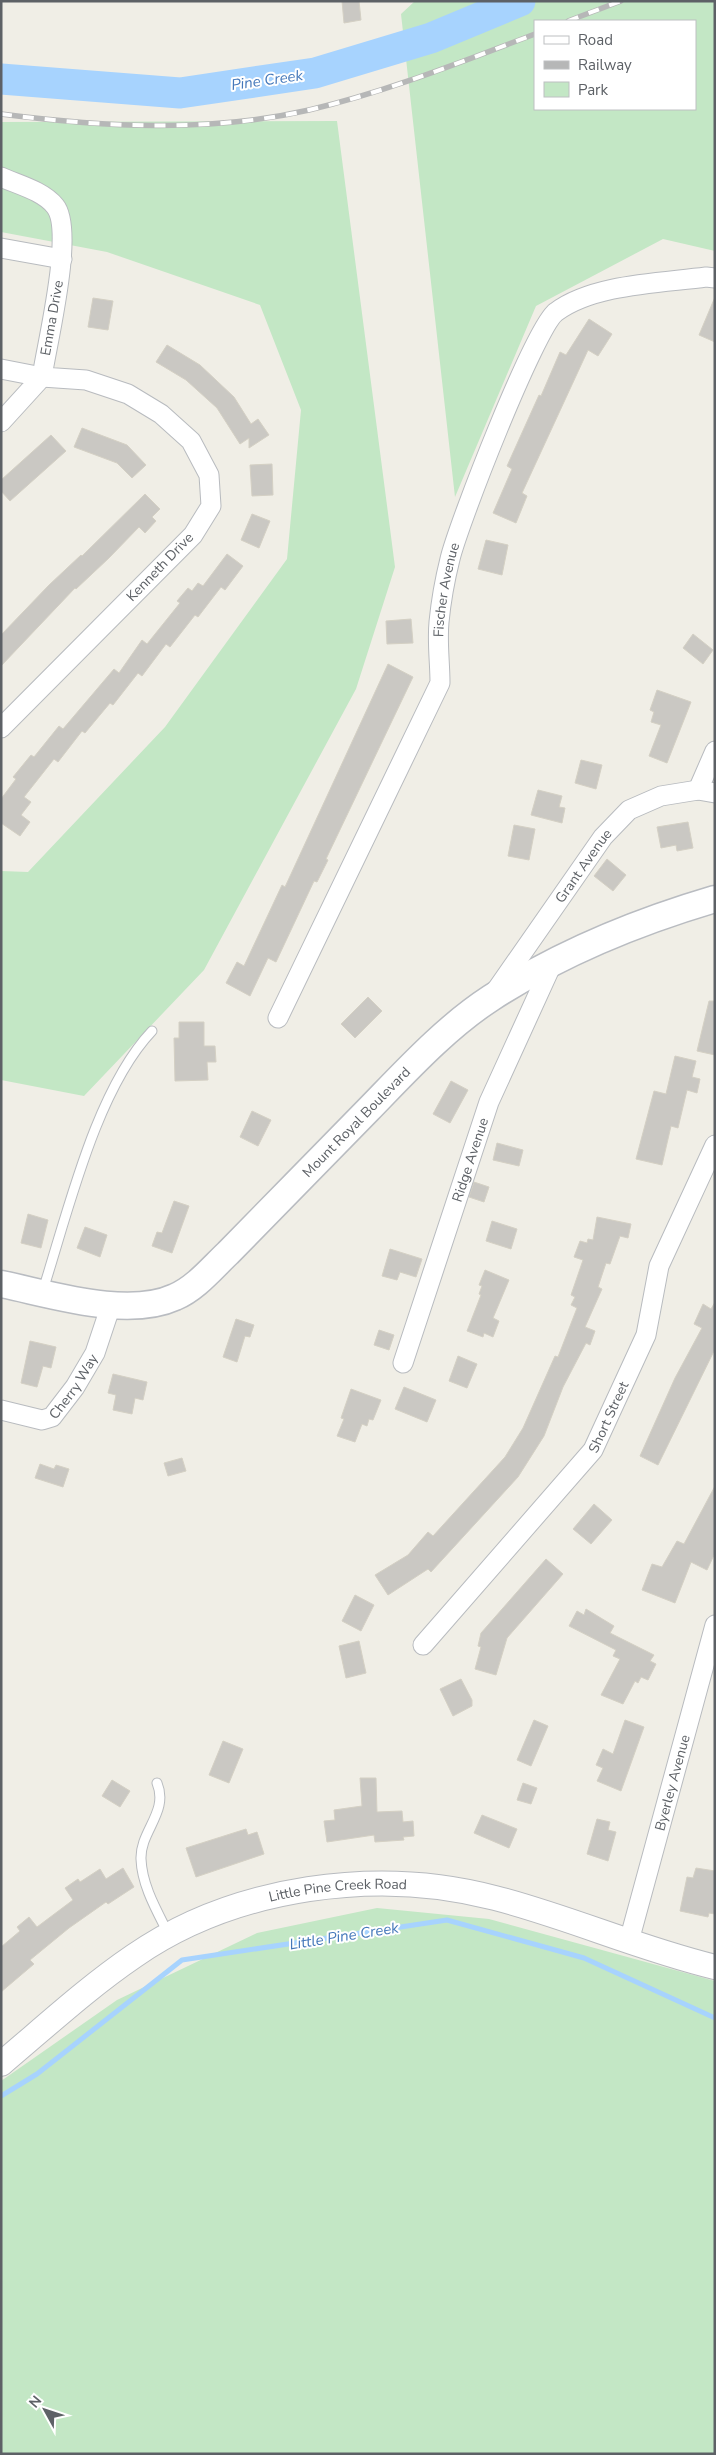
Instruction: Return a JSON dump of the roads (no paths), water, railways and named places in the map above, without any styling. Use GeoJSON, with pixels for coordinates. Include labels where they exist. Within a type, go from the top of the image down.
{"type":"FeatureCollection","features":[{"type":"Feature","properties":{"kind":"main road","name":"Mount Royal Boulevard"},"geometry":{"type":"LineString","coordinates":[[1,1284],[111,1305],[132,1306],[157,1303],[176,1297],[198,1282],[437,1042],[490,999],[552,964],[642,922],[715,899]]}},
{"type":"Feature","properties":{"kind":"street","name":"Emma Drive"},"geometry":{"type":"LineString","coordinates":[[1,177],[41,195],[56,206],[63,227],[62,259],[42,377]]}},
{"type":"Feature","properties":{"kind":"street"},"geometry":{"type":"LineString","coordinates":[[1,248],[62,259]]}},
{"type":"Feature","properties":{"kind":"street","name":"Fischer Avenue"},"geometry":{"type":"LineString","coordinates":[[278,1018],[440,683],[439,622],[450,557],[479,478],[539,334],[554,313],[575,300],[597,292],[706,277],[715,278]]}},
{"type":"Feature","properties":{"kind":"street"},"geometry":{"type":"LineString","coordinates":[[1,369],[42,377]]}},
{"type":"Feature","properties":{"kind":"street"},"geometry":{"type":"LineString","coordinates":[[1,422],[42,377]]}},
{"type":"Feature","properties":{"kind":"street","name":"Kenneth Drive"},"geometry":{"type":"LineString","coordinates":[[1,728],[193,535],[211,506],[209,475],[191,441],[160,414],[128,394],[86,380],[42,377]]}},
{"type":"Feature","properties":{"kind":"street"},"geometry":{"type":"LineString","coordinates":[[707,792],[715,751]]}},
{"type":"Feature","properties":{"kind":"street","name":"Grant Avenue"},"geometry":{"type":"LineString","coordinates":[[490,999],[603,837],[629,810],[661,796],[707,792]]}},
{"type":"Feature","properties":{"kind":"street","name":"Ridge Avenue"},"geometry":{"type":"LineString","coordinates":[[403,1363],[489,1102],[552,964]]}},
{"type":"Feature","properties":{"kind":"street","name":"Short Street"},"geometry":{"type":"LineString","coordinates":[[424,1645],[593,1450],[646,1335],[659,1266],[715,1145]]}},
{"type":"Feature","properties":{"kind":"street","name":"Cherry Way"},"geometry":{"type":"LineString","coordinates":[[1,1410],[42,1420],[52,1417],[75,1387],[95,1353],[111,1305]]}},
{"type":"Feature","properties":{"kind":"street","name":"Byerley Avenue"},"geometry":{"type":"LineString","coordinates":[[630,1940],[714,1631]]}},
{"type":"Feature","properties":{"kind":"street","name":"Little Pine Creek Road"},"geometry":{"type":"LineString","coordinates":[[1,2064],[102,1979],[136,1954],[169,1935],[233,1908],[277,1895],[321,1886],[366,1884],[422,1886],[494,1898],[715,1967]]}},
{"type":"Feature","properties":{"kind":"lane"},"geometry":{"type":"LineString","coordinates":[[42,1293],[88,1152],[102,1116],[130,1056],[152,1031]]}},
{"type":"Feature","properties":{"kind":"lane"},"geometry":{"type":"LineString","coordinates":[[157,1783],[162,1801],[145,1839],[141,1859],[148,1892],[169,1935]]}},
{"type":"Feature","properties":{"kind":"waterway","name":"Pine Creek"},"geometry":{"type":"LineString","coordinates":[[1,79],[180,93],[315,73],[431,38],[520,1]]}},
{"type":"Feature","properties":{"kind":"waterway","name":"Little Pine Creek"},"geometry":{"type":"LineString","coordinates":[[1,2096],[37,2074],[182,1960],[447,1920],[584,1958],[715,2018]]}},
{"type":"Feature","properties":{"kind":"railway"},"geometry":{"type":"LineString","coordinates":[[571,20],[621,1]]}},
{"type":"Feature","properties":{"kind":"railway"},"geometry":{"type":"LineString","coordinates":[[1,114],[39,119],[155,126],[233,122],[271,117],[338,103],[423,76],[534,34]]}}]}
